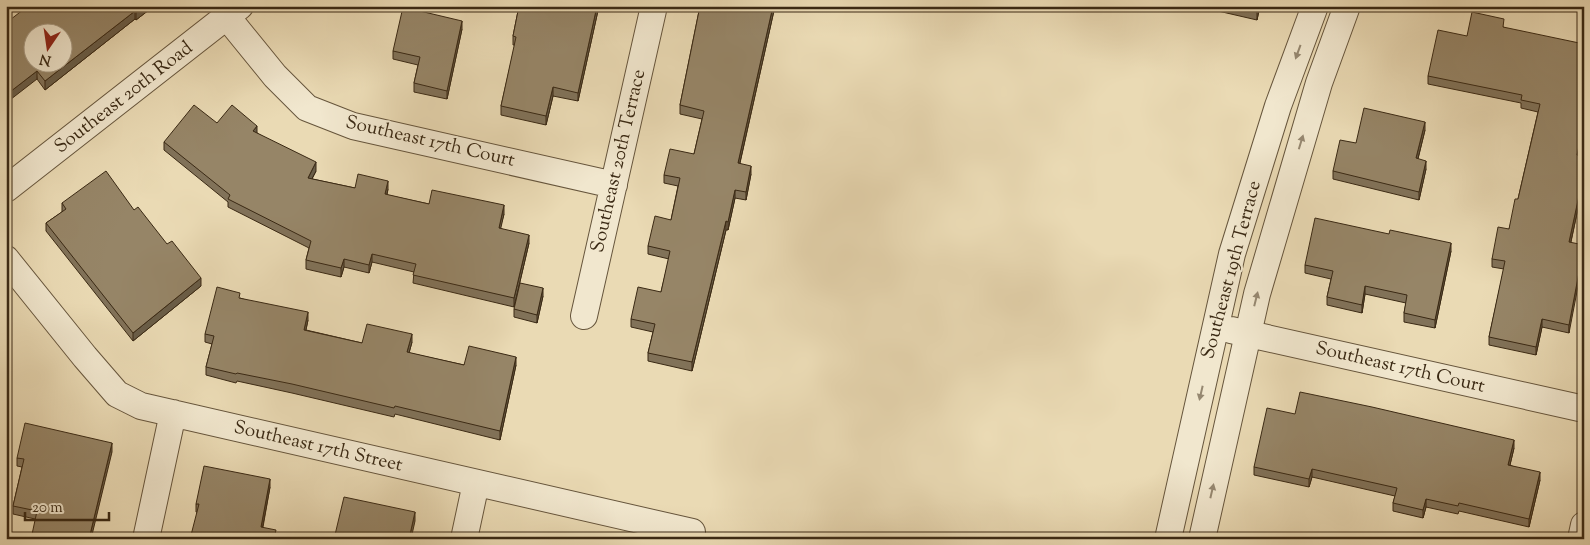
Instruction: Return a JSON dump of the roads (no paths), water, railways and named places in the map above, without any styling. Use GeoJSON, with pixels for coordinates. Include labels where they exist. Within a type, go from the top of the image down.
{"type":"FeatureCollection","features":[{"type":"Feature","properties":{"kind":"street","name":"Southeast 20th Terrace"},"geometry":{"type":"LineString","coordinates":[[584,316],[654,6]]}},
{"type":"Feature","properties":{"kind":"street","name":"Southeast 19th Terrace"},"geometry":{"type":"LineString","coordinates":[[1168,539],[1232,254],[1278,106],[1315,6]]}},
{"type":"Feature","properties":{"kind":"street","name":"Southeast 19th Terrace"},"geometry":{"type":"LineString","coordinates":[[1202,539],[1260,284],[1319,83],[1347,6]]}},
{"type":"Feature","properties":{"kind":"street","name":"Southeast 17th Court"},"geometry":{"type":"LineString","coordinates":[[234,12],[275,76],[307,108],[353,126],[614,185]]}},
{"type":"Feature","properties":{"kind":"street","name":"Southeast 20th Road"},"geometry":{"type":"LineString","coordinates":[[6,189],[234,12]]}},
{"type":"Feature","properties":{"kind":"street","name":"Southeast 17th Street"},"geometry":{"type":"LineString","coordinates":[[6,259],[117,394],[141,406],[692,532]]}},
{"type":"Feature","properties":{"kind":"street","name":"Southeast 17th Court"},"geometry":{"type":"LineString","coordinates":[[1216,327],[1584,409]]}},
{"type":"Feature","properties":{"kind":"street"},"geometry":{"type":"LineString","coordinates":[[146,539],[173,414]]}},
{"type":"Feature","properties":{"kind":"street"},"geometry":{"type":"LineString","coordinates":[[464,539],[476,483]]}},
{"type":"Feature","properties":{"kind":"street"},"geometry":{"type":"LineString","coordinates":[[1581,539],[1584,524]]}}]}
